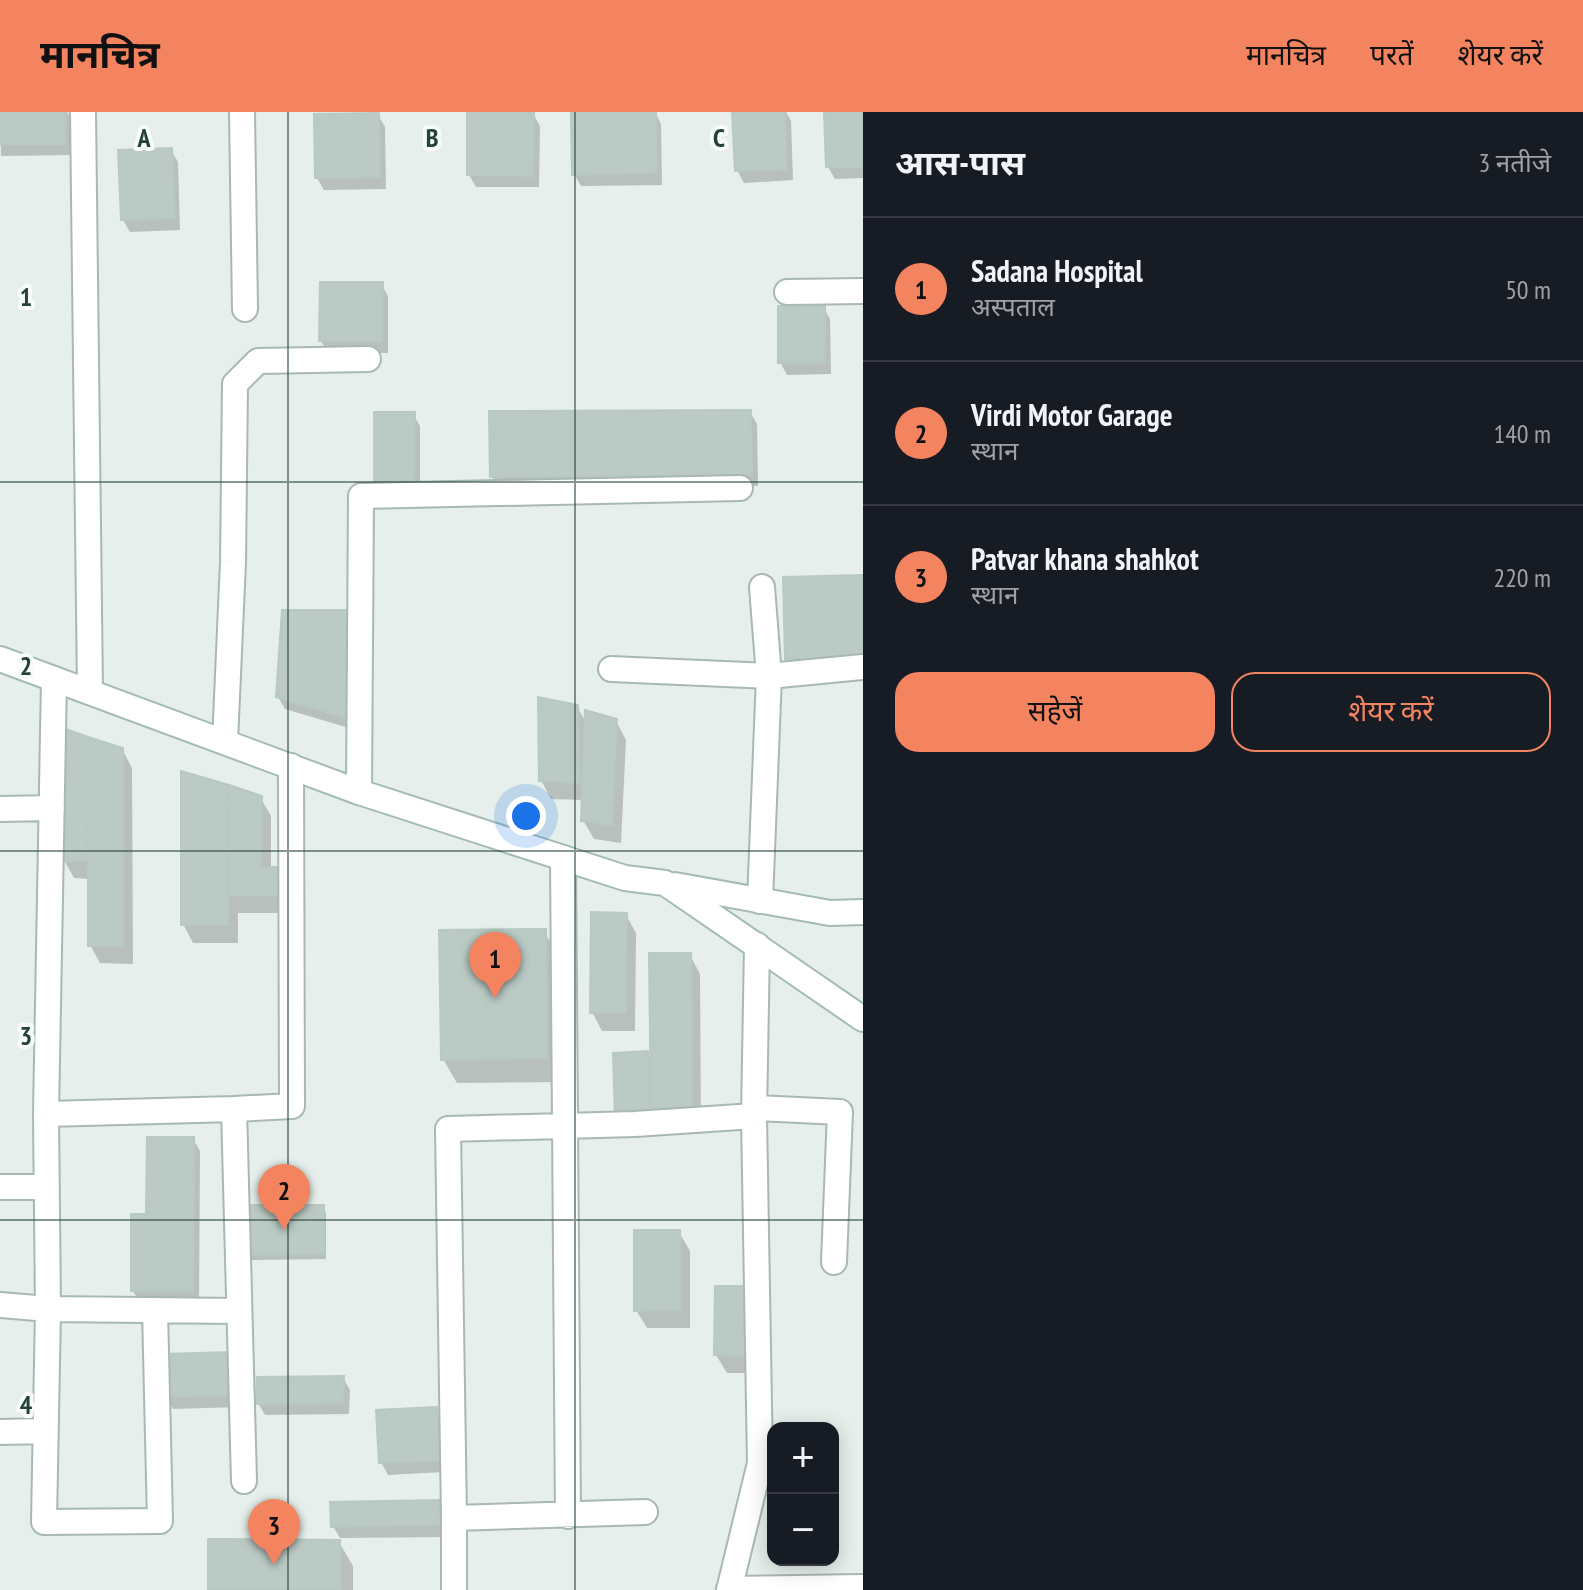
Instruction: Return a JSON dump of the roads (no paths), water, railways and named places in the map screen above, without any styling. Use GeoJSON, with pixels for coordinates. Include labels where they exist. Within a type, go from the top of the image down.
{"type":"FeatureCollection","features":[{"type":"Feature","properties":{"kind":"street"},"geometry":{"type":"LineString","coordinates":[[83,112],[90,692]]}},
{"type":"Feature","properties":{"kind":"street"},"geometry":{"type":"LineString","coordinates":[[242,112],[245,309]]}},
{"type":"Feature","properties":{"kind":"street"},"geometry":{"type":"LineString","coordinates":[[787,292],[863,291]]}},
{"type":"Feature","properties":{"kind":"street"},"geometry":{"type":"LineString","coordinates":[[225,742],[233,562],[235,384],[258,361],[368,359]]}},
{"type":"Feature","properties":{"kind":"street"},"geometry":{"type":"LineString","coordinates":[[359,792],[361,496],[740,488]]}},
{"type":"Feature","properties":{"kind":"street"},"geometry":{"type":"LineString","coordinates":[[760,901],[769,676],[762,587]]}},
{"type":"Feature","properties":{"kind":"street"},"geometry":{"type":"LineString","coordinates":[[0,659],[359,792],[625,878],[830,913],[863,912]]}},
{"type":"Feature","properties":{"kind":"street"},"geometry":{"type":"LineString","coordinates":[[611,669],[769,676],[863,667]]}},
{"type":"Feature","properties":{"kind":"street"},"geometry":{"type":"LineString","coordinates":[[54,679],[46,1114],[48,1309],[44,1522],[160,1521],[155,1310]]}},
{"type":"Feature","properties":{"kind":"street"},"geometry":{"type":"LineString","coordinates":[[46,1114],[292,1106],[291,766]]}},
{"type":"Feature","properties":{"kind":"street"},"geometry":{"type":"LineString","coordinates":[[0,809],[52,808]]}},
{"type":"Feature","properties":{"kind":"street"},"geometry":{"type":"LineString","coordinates":[[563,858],[568,1516]]}},
{"type":"Feature","properties":{"kind":"street"},"geometry":{"type":"LineString","coordinates":[[665,883],[863,1019]]}},
{"type":"Feature","properties":{"kind":"street"},"geometry":{"type":"LineString","coordinates":[[757,945],[754,1112],[760,1463],[729,1590],[863,1587]]}},
{"type":"Feature","properties":{"kind":"street"},"geometry":{"type":"LineString","coordinates":[[234,1109],[244,1481]]}},
{"type":"Feature","properties":{"kind":"street"},"geometry":{"type":"LineString","coordinates":[[454,1590],[448,1129],[565,1127],[754,1112],[840,1112],[834,1262]]}},
{"type":"Feature","properties":{"kind":"street"},"geometry":{"type":"LineString","coordinates":[[0,1187],[47,1187]]}},
{"type":"Feature","properties":{"kind":"street"},"geometry":{"type":"LineString","coordinates":[[0,1305],[48,1309],[239,1311]]}},
{"type":"Feature","properties":{"kind":"street"},"geometry":{"type":"LineString","coordinates":[[0,1432],[45,1431]]}},
{"type":"Feature","properties":{"kind":"street"},"geometry":{"type":"LineString","coordinates":[[454,1518],[645,1512]]}},
{"type":"Feature","properties":{"kind":"place","name":"Sadana Hospital"},"geometry":{"type":"Point","coordinates":[495,998]}},
{"type":"Feature","properties":{"kind":"place","name":"Virdi Motor Garage"},"geometry":{"type":"Point","coordinates":[284,1230]}},
{"type":"Feature","properties":{"kind":"place","name":"Patvar khana shahkot"},"geometry":{"type":"Point","coordinates":[274,1565]}}]}
